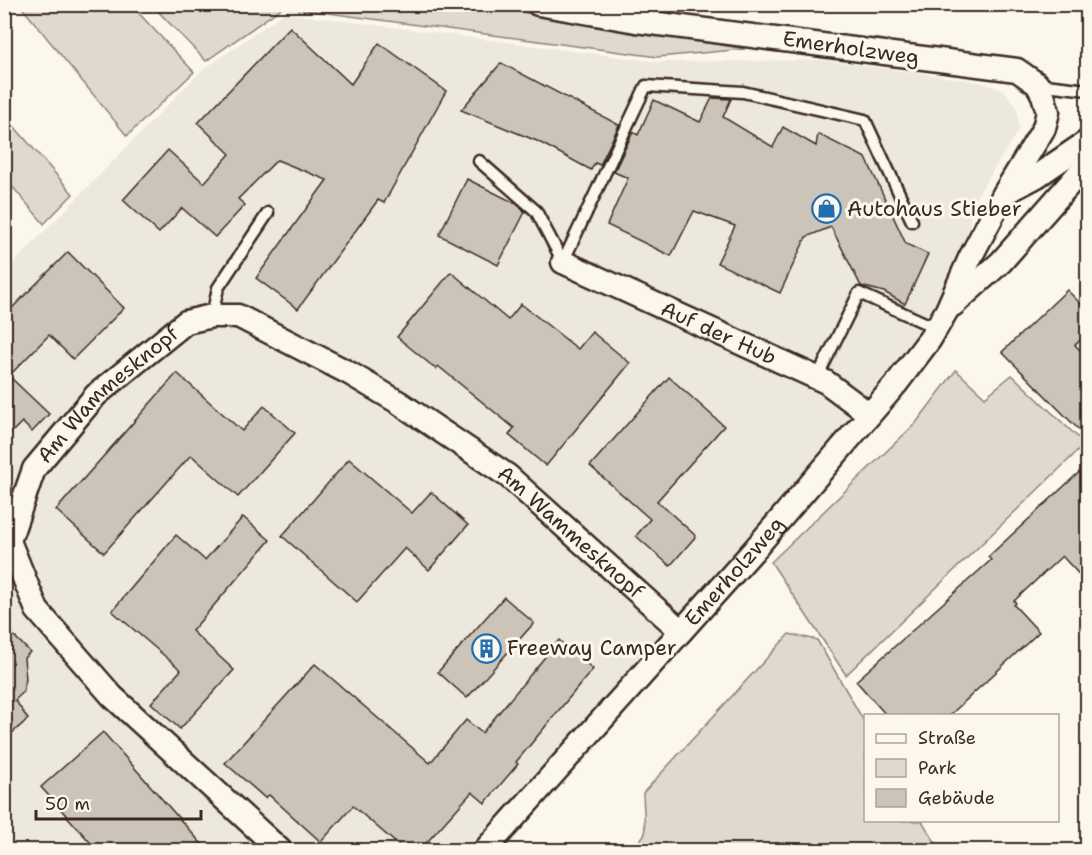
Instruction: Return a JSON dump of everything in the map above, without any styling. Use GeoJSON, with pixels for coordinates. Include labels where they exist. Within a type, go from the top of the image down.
{"type":"FeatureCollection","features":[{"type":"Feature","properties":{"kind":"street","name":"Emerholzweg"},"geometry":{"type":"LineString","coordinates":[[485,850],[754,550],[896,384],[942,319],[970,258],[1004,194],[1044,128],[1048,112],[1037,84],[1017,70],[636,21],[538,4]]}},
{"type":"Feature","properties":{"kind":"street"},"geometry":{"type":"LineString","coordinates":[[1004,194],[1036,176],[1088,141]]}},
{"type":"Feature","properties":{"kind":"street","name":"Emerholzweg"},"geometry":{"type":"LineString","coordinates":[[942,319],[1001,262],[1088,163]]}},
{"type":"Feature","properties":{"kind":"street","name":"Auf der Hub"},"geometry":{"type":"LineString","coordinates":[[563,262],[826,382],[869,414]]}},
{"type":"Feature","properties":{"kind":"street","name":"Am Wammesknopf"},"geometry":{"type":"LineString","coordinates":[[280,850],[112,696],[37,610],[9,541],[34,469],[96,395],[186,322],[212,316],[238,316],[349,373],[398,402],[517,484],[681,632]]}},
{"type":"Feature","properties":{"kind":"lane"},"geometry":{"type":"LineString","coordinates":[[1037,84],[1088,90]]}},
{"type":"Feature","properties":{"kind":"lane"},"geometry":{"type":"LineString","coordinates":[[563,262],[646,86],[743,92],[865,120],[912,221]]}},
{"type":"Feature","properties":{"kind":"lane"},"geometry":{"type":"LineString","coordinates":[[479,161],[536,211],[563,262]]}},
{"type":"Feature","properties":{"kind":"lane"},"geometry":{"type":"LineString","coordinates":[[212,316],[218,288],[268,213]]}},
{"type":"Feature","properties":{"kind":"lane"},"geometry":{"type":"LineString","coordinates":[[817,378],[859,293],[942,319]]}},
{"type":"Feature","properties":{"kind":"shaded area"},"geometry":{"type":"Polygon","coordinates":[[[284,13],[658,62],[826,60],[959,79],[983,83],[1004,90],[1017,108],[1019,129],[970,207],[970,258],[920,353],[485,850],[5,850],[5,272],[200,72],[284,13]]]}},
{"type":"Feature","properties":{"kind":"green space"},"geometry":{"type":"Polygon","coordinates":[[[20,5],[131,5],[194,72],[127,136],[20,5]]]}},
{"type":"Feature","properties":{"kind":"green space"},"geometry":{"type":"Polygon","coordinates":[[[152,5],[479,5],[745,49],[658,57],[283,7],[206,61],[152,5]]]}},
{"type":"Feature","properties":{"kind":"green space"},"geometry":{"type":"Polygon","coordinates":[[[5,116],[73,194],[44,224],[5,178],[5,116]]]}},
{"type":"Feature","properties":{"kind":"green space"},"geometry":{"type":"Polygon","coordinates":[[[956,370],[985,397],[1012,375],[1085,444],[846,675],[771,562],[916,423],[956,370]]]}},
{"type":"Feature","properties":{"kind":"green space"},"geometry":{"type":"Polygon","coordinates":[[[789,634],[817,640],[864,721],[864,822],[923,822],[940,850],[631,850],[645,834],[643,793],[789,634]]]}},
{"type":"Feature","properties":{"kind":"building"},"geometry":{"type":"Polygon","coordinates":[[[290,27],[351,84],[379,43],[446,91],[384,203],[378,200],[298,309],[256,278],[327,180],[277,160],[238,199],[245,205],[215,237],[182,208],[159,233],[123,200],[168,150],[204,183],[230,154],[198,123],[290,27]]]}},
{"type":"Feature","properties":{"kind":"building"},"geometry":{"type":"Polygon","coordinates":[[[501,63],[619,125],[600,165],[595,163],[591,170],[537,141],[461,110],[501,63]]]}},
{"type":"Feature","properties":{"kind":"building"},"geometry":{"type":"Polygon","coordinates":[[[712,98],[731,99],[723,117],[773,147],[783,127],[816,146],[818,134],[866,158],[906,244],[928,254],[905,304],[884,292],[861,286],[831,227],[806,237],[780,293],[717,263],[735,226],[694,211],[671,256],[607,225],[628,178],[614,172],[633,132],[638,135],[654,100],[700,122],[712,98]]]}},
{"type":"Feature","properties":{"kind":"building"},"geometry":{"type":"Polygon","coordinates":[[[467,179],[517,204],[525,212],[498,265],[439,235],[467,179]]]}},
{"type":"Feature","properties":{"kind":"building"},"geometry":{"type":"Polygon","coordinates":[[[68,252],[124,308],[73,359],[49,335],[9,376],[49,414],[32,432],[22,422],[4,440],[4,316],[68,252]]]}},
{"type":"Feature","properties":{"kind":"building"},"geometry":{"type":"Polygon","coordinates":[[[451,272],[508,320],[521,304],[578,349],[592,332],[630,363],[546,466],[509,435],[514,428],[438,366],[436,369],[397,337],[451,272]]]}},
{"type":"Feature","properties":{"kind":"building"},"geometry":{"type":"Polygon","coordinates":[[[1067,290],[1088,311],[1088,333],[1075,345],[1088,358],[1088,439],[1002,352],[1067,290]]]}},
{"type":"Feature","properties":{"kind":"building"},"geometry":{"type":"Polygon","coordinates":[[[177,373],[242,431],[264,406],[295,433],[238,497],[191,455],[104,553],[56,510],[177,373]]]}},
{"type":"Feature","properties":{"kind":"building"},"geometry":{"type":"Polygon","coordinates":[[[669,377],[724,426],[657,501],[696,536],[670,566],[636,536],[650,519],[590,466],[669,377]]]}},
{"type":"Feature","properties":{"kind":"building"},"geometry":{"type":"Polygon","coordinates":[[[349,459],[412,513],[431,492],[468,525],[429,570],[405,548],[357,602],[282,536],[349,459]]]}},
{"type":"Feature","properties":{"kind":"building"},"geometry":{"type":"Polygon","coordinates":[[[1088,464],[1088,584],[1062,556],[1014,601],[1016,603],[1014,605],[1039,632],[951,714],[885,714],[856,681],[991,560],[988,557],[1088,464]]]}},
{"type":"Feature","properties":{"kind":"building"},"geometry":{"type":"Polygon","coordinates":[[[243,517],[270,540],[192,631],[234,670],[180,729],[151,703],[181,670],[112,611],[176,535],[205,560],[243,517]]]}},
{"type":"Feature","properties":{"kind":"building","name":"Freeway Camper"},"geometry":{"type":"Polygon","coordinates":[[[504,597],[534,623],[467,698],[438,672],[504,597]]]}},
{"type":"Feature","properties":{"kind":"building"},"geometry":{"type":"Polygon","coordinates":[[[4,626],[30,652],[24,658],[26,679],[23,692],[15,700],[28,719],[4,740],[4,626]]]}},
{"type":"Feature","properties":{"kind":"building"},"geometry":{"type":"Polygon","coordinates":[[[559,640],[593,669],[485,803],[472,792],[420,850],[404,850],[353,806],[321,842],[269,795],[265,798],[225,763],[315,664],[430,763],[466,720],[482,733],[559,640]]]}},
{"type":"Feature","properties":{"kind":"building"},"geometry":{"type":"Polygon","coordinates":[[[103,732],[207,850],[97,850],[41,787],[103,732]]]}},
{"type":"Feature","properties":{"kind":"place","name":"Autohaus Stieber"},"geometry":{"type":"Point","coordinates":[826,209]}},
{"type":"Feature","properties":{"kind":"place","name":"Freeway Camper"},"geometry":{"type":"Point","coordinates":[486,648]}}]}
